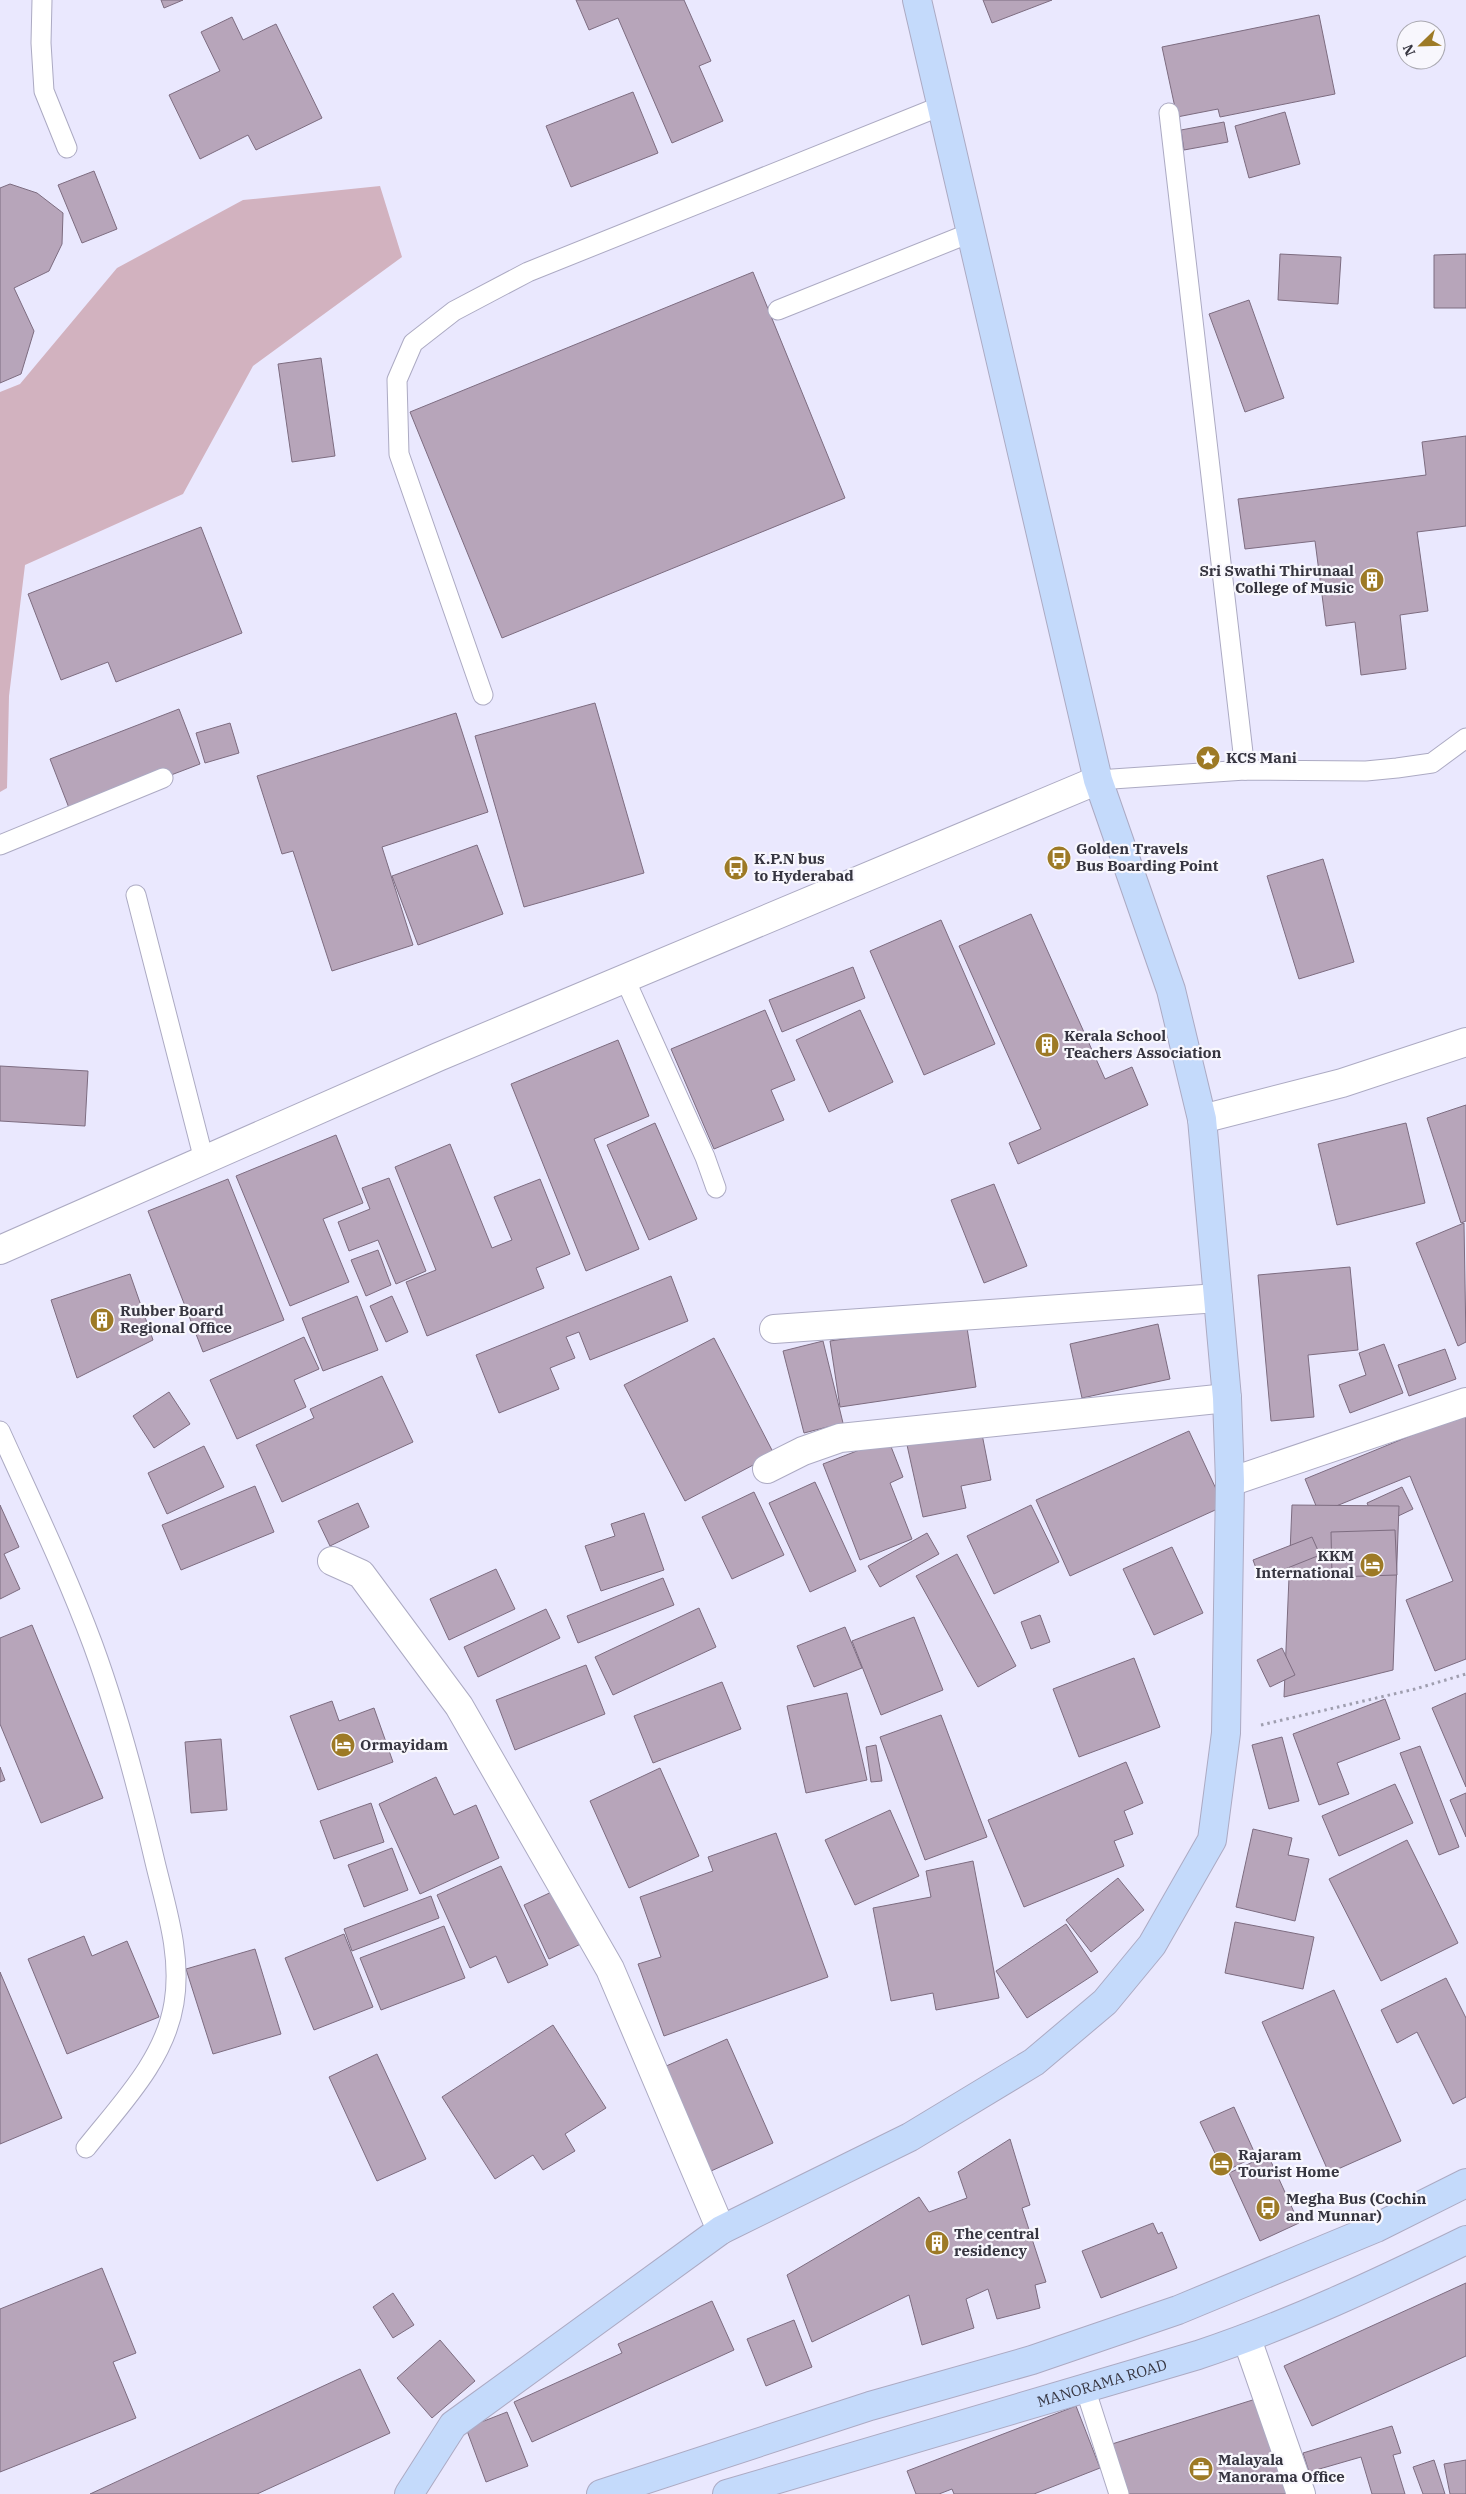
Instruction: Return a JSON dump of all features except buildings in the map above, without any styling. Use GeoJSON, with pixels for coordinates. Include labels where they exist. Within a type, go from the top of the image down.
{"type":"FeatureCollection","features":[{"type":"Feature","properties":{"kind":"street"},"geometry":{"type":"LineString","coordinates":[[409,2494],[453,2425],[721,2230],[910,2137],[1034,2062],[1105,2002],[1152,1946],[1212,1840],[1226,1733],[1230,1482],[1227,1398],[1202,1119],[1171,990],[1098,780],[917,0]]}},
{"type":"Feature","properties":{"kind":"street"},"geometry":{"type":"LineString","coordinates":[[0,1250],[429,1060],[1098,780]]}},
{"type":"Feature","properties":{"kind":"street"},"geometry":{"type":"LineString","coordinates":[[1202,1119],[1342,1083],[1466,1042]]}},
{"type":"Feature","properties":{"kind":"street"},"geometry":{"type":"LineString","coordinates":[[774,1329],[1218,1298]]}},
{"type":"Feature","properties":{"kind":"street"},"geometry":{"type":"LineString","coordinates":[[767,1468],[803,1451],[840,1438],[1227,1398]]}},
{"type":"Feature","properties":{"kind":"street"},"geometry":{"type":"LineString","coordinates":[[1230,1482],[1466,1402]]}},
{"type":"Feature","properties":{"kind":"street"},"geometry":{"type":"LineString","coordinates":[[332,1562],[361,1574],[459,1706],[610,1969],[721,2230]]}},
{"type":"Feature","properties":{"kind":"street"},"geometry":{"type":"LineString","coordinates":[[601,2494],[870,2406],[1032,2360],[1178,2310],[1376,2228],[1466,2183]]}},
{"type":"Feature","properties":{"kind":"street","name":"MANORAMA ROAD"},"geometry":{"type":"LineString","coordinates":[[727,2494],[1246,2339],[1358,2293],[1466,2240]]}},
{"type":"Feature","properties":{"kind":"street"},"geometry":{"type":"LineString","coordinates":[[1246,2339],[1301,2494]]}},
{"type":"Feature","properties":{"kind":"lane"},"geometry":{"type":"LineString","coordinates":[[42,0],[41,43],[44,91],[67,148]]}},
{"type":"Feature","properties":{"kind":"lane"},"geometry":{"type":"LineString","coordinates":[[483,695],[399,454],[397,380],[413,343],[454,311],[528,272],[942,106]]}},
{"type":"Feature","properties":{"kind":"lane"},"geometry":{"type":"LineString","coordinates":[[1169,114],[1245,770]]}},
{"type":"Feature","properties":{"kind":"lane"},"geometry":{"type":"LineString","coordinates":[[778,310],[970,233]]}},
{"type":"Feature","properties":{"kind":"lane"},"geometry":{"type":"LineString","coordinates":[[1098,780],[1245,770],[1366,771],[1397,768],[1432,762],[1462,744],[1466,738]]}},
{"type":"Feature","properties":{"kind":"lane"},"geometry":{"type":"LineString","coordinates":[[0,845],[163,778]]}},
{"type":"Feature","properties":{"kind":"lane"},"geometry":{"type":"LineString","coordinates":[[136,895],[204,1160]]}},
{"type":"Feature","properties":{"kind":"lane"},"geometry":{"type":"LineString","coordinates":[[625,979],[705,1157],[716,1188]]}},
{"type":"Feature","properties":{"kind":"lane"},"geometry":{"type":"LineString","coordinates":[[0,1431],[51,1542],[93,1646],[136,1781],[177,1955],[174,2004],[160,2048],[137,2082],[86,2148]]}},
{"type":"Feature","properties":{"kind":"lane"},"geometry":{"type":"LineString","coordinates":[[1085,2388],[1119,2494]]}},
{"type":"Feature","properties":{"kind":"path"},"geometry":{"type":"LineString","coordinates":[[1226,1733],[1415,1689],[1466,1674]]}},
{"type":"Feature","properties":{"kind":"shaded area"},"geometry":{"type":"Polygon","coordinates":[[[380,186],[402,257],[253,366],[183,494],[25,565],[9,696],[7,788],[0,792],[0,392],[20,384],[117,268],[243,200],[380,186]]]}},
{"type":"Feature","properties":{"kind":"place","name":"Sri Swathi Thirunaal College of Music"},"geometry":{"type":"Point","coordinates":[1372,580]}},
{"type":"Feature","properties":{"kind":"place","name":"KCS Mani"},"geometry":{"type":"Point","coordinates":[1208,758]}},
{"type":"Feature","properties":{"kind":"place","name":"Golden Travels Bus Boarding Point"},"geometry":{"type":"Point","coordinates":[1059,858]}},
{"type":"Feature","properties":{"kind":"place","name":"K.P.N bus to Hyderabad"},"geometry":{"type":"Point","coordinates":[736,868]}},
{"type":"Feature","properties":{"kind":"place","name":"Kerala School Teachers Association"},"geometry":{"type":"Point","coordinates":[1047,1045]}},
{"type":"Feature","properties":{"kind":"place","name":"Rubber Board Regional Office"},"geometry":{"type":"Point","coordinates":[102,1320]}},
{"type":"Feature","properties":{"kind":"place","name":"KKM International"},"geometry":{"type":"Point","coordinates":[1372,1565]}},
{"type":"Feature","properties":{"kind":"place","name":"Ormayidam"},"geometry":{"type":"Point","coordinates":[343,1745]}},
{"type":"Feature","properties":{"kind":"place","name":"Rajaram Tourist Home"},"geometry":{"type":"Point","coordinates":[1221,2164]}},
{"type":"Feature","properties":{"kind":"place","name":"Megha Bus (Cochin and Munnar)"},"geometry":{"type":"Point","coordinates":[1268,2208]}},
{"type":"Feature","properties":{"kind":"place","name":"The central residency"},"geometry":{"type":"Point","coordinates":[937,2243]}},
{"type":"Feature","properties":{"kind":"place","name":"Malayala Manorama Office"},"geometry":{"type":"Point","coordinates":[1201,2469]}}]}
